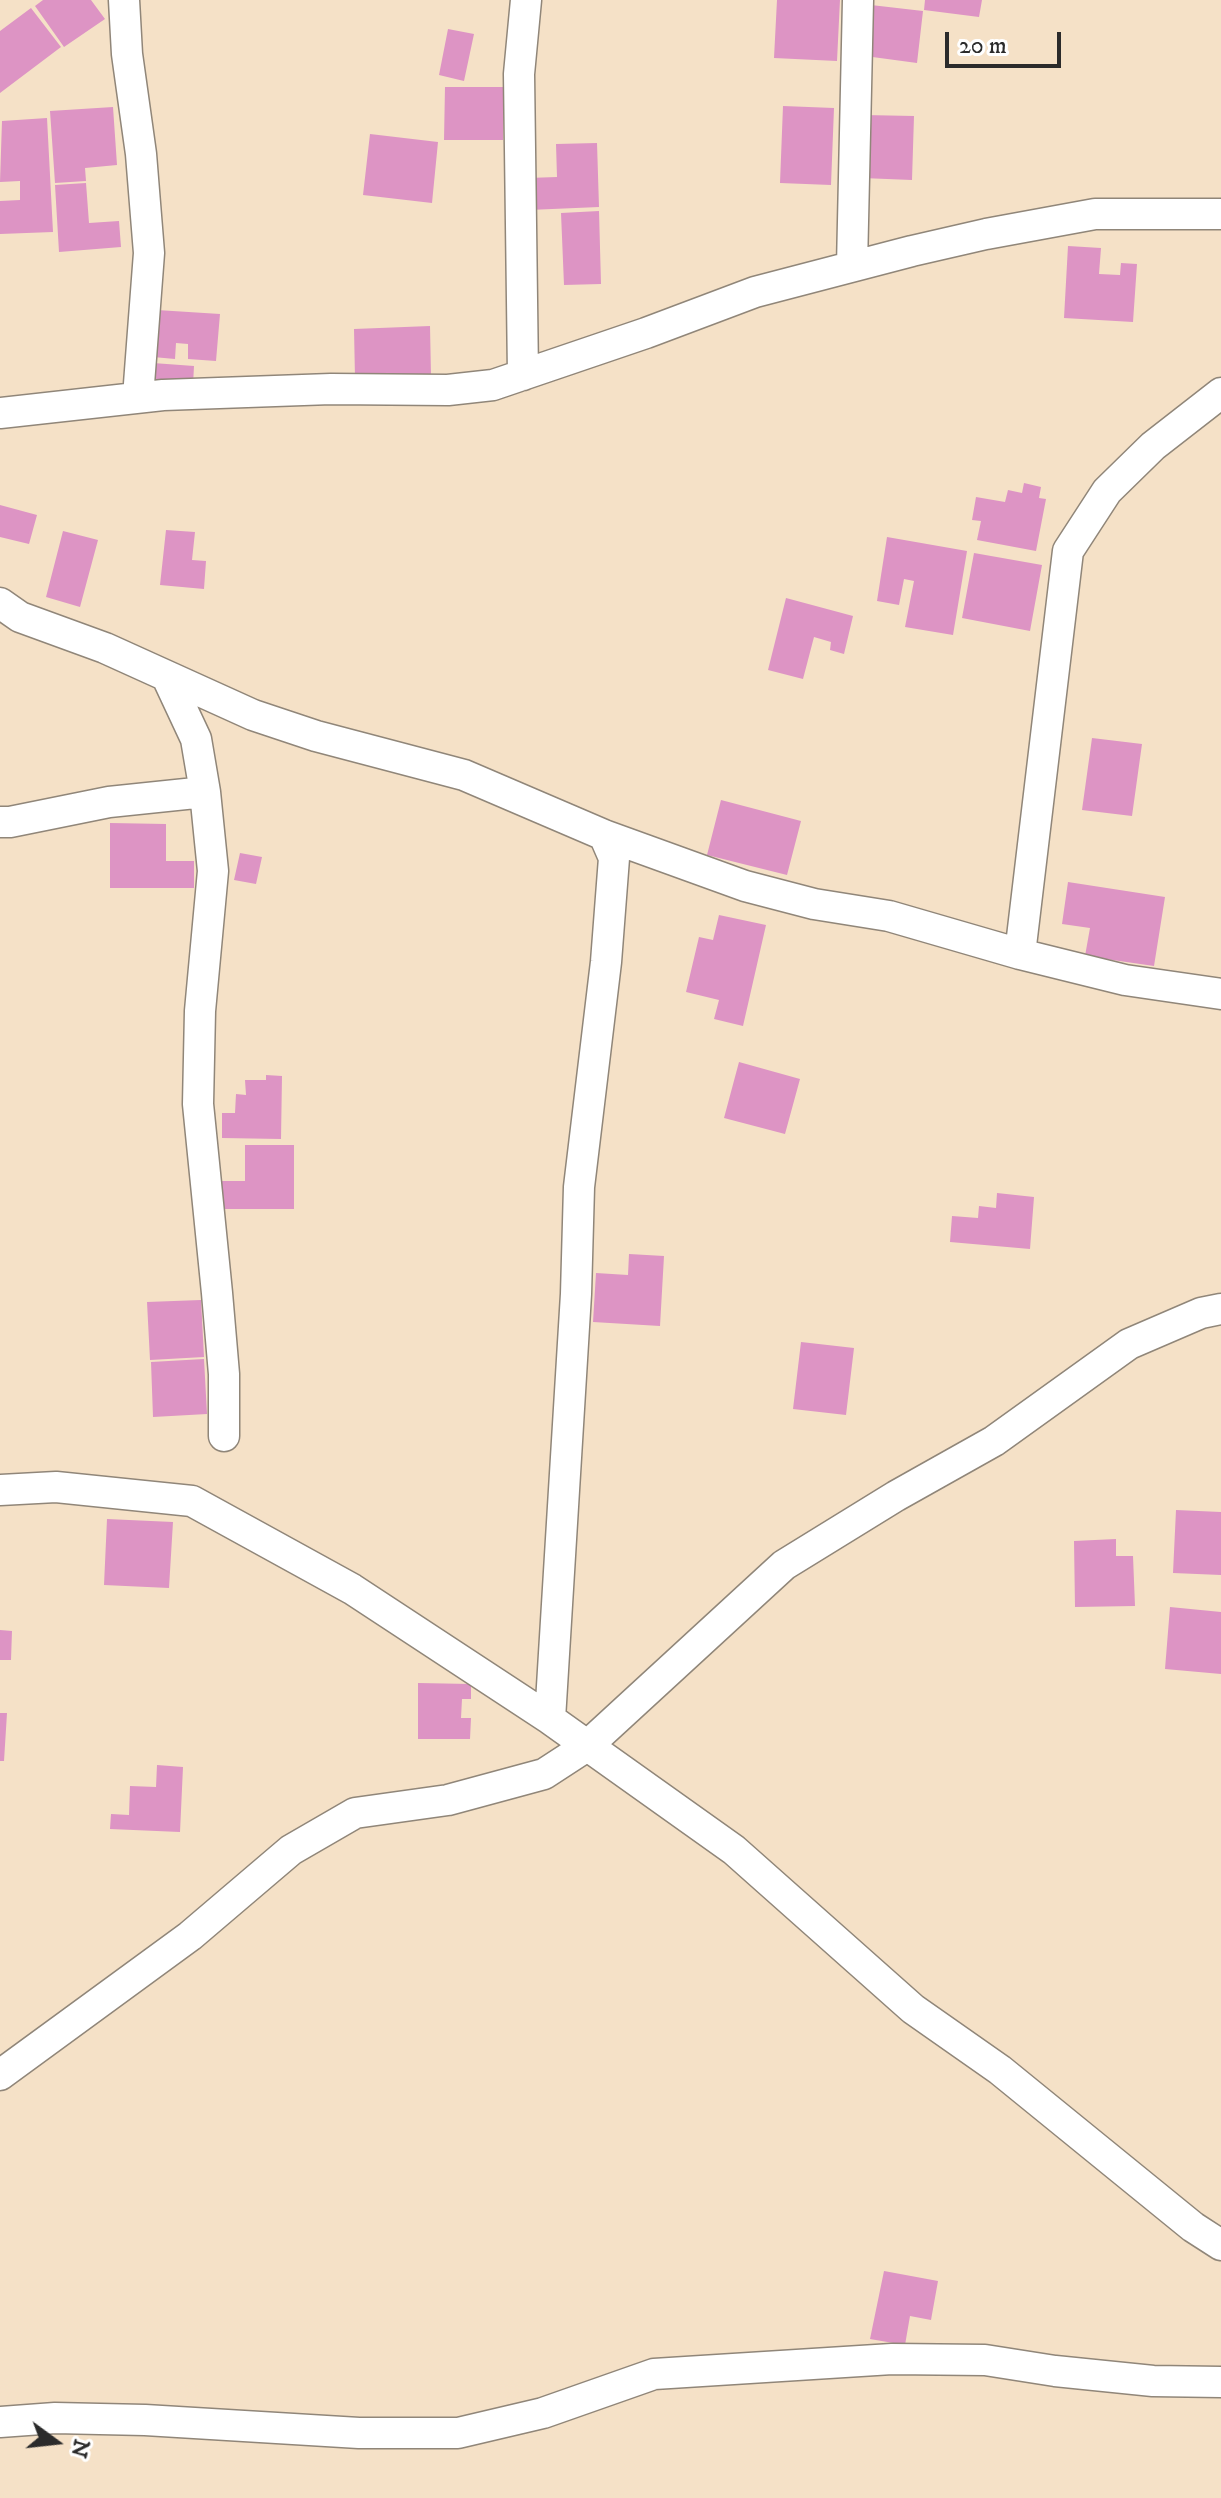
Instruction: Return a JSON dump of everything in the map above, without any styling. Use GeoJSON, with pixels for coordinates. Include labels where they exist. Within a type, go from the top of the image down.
{"type":"FeatureCollection","features":[{"type":"Feature","properties":{"kind":"street"},"geometry":{"type":"LineString","coordinates":[[124,0],[149,253],[138,397]]}},
{"type":"Feature","properties":{"kind":"street"},"geometry":{"type":"LineString","coordinates":[[523,375],[519,74],[526,0]]}},
{"type":"Feature","properties":{"kind":"street"},"geometry":{"type":"LineString","coordinates":[[852,266],[858,0]]}},
{"type":"Feature","properties":{"kind":"street"},"geometry":{"type":"LineString","coordinates":[[0,413],[138,397],[331,389],[448,390],[493,385],[755,292],[986,234],[1095,214],[1221,214]]}},
{"type":"Feature","properties":{"kind":"street"},"geometry":{"type":"LineString","coordinates":[[1020,954],[1068,551],[1107,491],[1153,446],[1221,393]]}},
{"type":"Feature","properties":{"kind":"street"},"geometry":{"type":"LineString","coordinates":[[0,603],[20,617],[105,648],[253,715],[316,736],[464,775],[604,835],[745,886],[814,904],[889,916],[1125,980],[1221,994]]}},
{"type":"Feature","properties":{"kind":"street"},"geometry":{"type":"LineString","coordinates":[[167,677],[196,739],[213,871],[200,1011],[198,1104],[221,1334],[224,1436]]}},
{"type":"Feature","properties":{"kind":"street"},"geometry":{"type":"LineString","coordinates":[[0,822],[109,802],[205,792]]}},
{"type":"Feature","properties":{"kind":"street"},"geometry":{"type":"LineString","coordinates":[[550,1719],[576,1294],[579,1187],[606,962],[614,858],[604,835]]}},
{"type":"Feature","properties":{"kind":"street"},"geometry":{"type":"LineString","coordinates":[[0,2075],[190,1936],[291,1850],[355,1813],[448,1800],[544,1774],[587,1746],[784,1565],[896,1496],[994,1441],[1129,1344],[1201,1313],[1221,1309]]}},
{"type":"Feature","properties":{"kind":"street"},"geometry":{"type":"LineString","coordinates":[[0,1490],[56,1487],[192,1501],[352,1589],[550,1719],[734,1850],[913,2009],[1000,2070],[1193,2227],[1221,2245]]}},
{"type":"Feature","properties":{"kind":"street"},"geometry":{"type":"LineString","coordinates":[[0,2422],[55,2418],[115,2419],[359,2433],[458,2433],[543,2413],[654,2374],[892,2359],[985,2360],[1153,2381],[1221,2382]]}},
{"type":"Feature","properties":{"kind":"building"},"geometry":{"type":"Polygon","coordinates":[[[43,0],[91,0],[105,19],[64,47],[35,6],[43,0]]]}},
{"type":"Feature","properties":{"kind":"building"},"geometry":{"type":"Polygon","coordinates":[[[777,0],[840,0],[837,61],[774,58],[777,0]]]}},
{"type":"Feature","properties":{"kind":"building"},"geometry":{"type":"Polygon","coordinates":[[[925,0],[982,0],[979,17],[924,10],[925,0]]]}},
{"type":"Feature","properties":{"kind":"building"},"geometry":{"type":"Polygon","coordinates":[[[871,5],[923,11],[917,63],[865,56],[871,5]]]}},
{"type":"Feature","properties":{"kind":"building"},"geometry":{"type":"Polygon","coordinates":[[[31,8],[61,47],[0,93],[0,31],[31,8]]]}},
{"type":"Feature","properties":{"kind":"building"},"geometry":{"type":"Polygon","coordinates":[[[448,29],[474,34],[464,81],[439,75],[448,29]]]}},
{"type":"Feature","properties":{"kind":"building"},"geometry":{"type":"Polygon","coordinates":[[[445,87],[504,87],[503,140],[444,140],[445,87]]]}},
{"type":"Feature","properties":{"kind":"building"},"geometry":{"type":"Polygon","coordinates":[[[783,106],[834,108],[831,185],[780,183],[783,106]]]}},
{"type":"Feature","properties":{"kind":"building"},"geometry":{"type":"Polygon","coordinates":[[[113,107],[117,165],[85,168],[86,181],[55,183],[50,111],[113,107]]]}},
{"type":"Feature","properties":{"kind":"building"},"geometry":{"type":"Polygon","coordinates":[[[864,115],[914,116],[912,180],[862,178],[864,115]]]}},
{"type":"Feature","properties":{"kind":"building"},"geometry":{"type":"Polygon","coordinates":[[[47,118],[53,232],[0,234],[0,201],[20,200],[20,181],[0,182],[2,121],[47,118]]]}},
{"type":"Feature","properties":{"kind":"building"},"geometry":{"type":"Polygon","coordinates":[[[370,134],[438,142],[432,203],[363,195],[370,134]]]}},
{"type":"Feature","properties":{"kind":"building"},"geometry":{"type":"Polygon","coordinates":[[[597,143],[599,207],[529,210],[528,178],[557,177],[556,144],[597,143]]]}},
{"type":"Feature","properties":{"kind":"building"},"geometry":{"type":"Polygon","coordinates":[[[86,183],[89,223],[119,221],[121,247],[59,252],[55,185],[86,183]]]}},
{"type":"Feature","properties":{"kind":"building"},"geometry":{"type":"Polygon","coordinates":[[[599,211],[601,284],[564,285],[561,213],[599,211]]]}},
{"type":"Feature","properties":{"kind":"building"},"geometry":{"type":"Polygon","coordinates":[[[1068,246],[1101,248],[1099,274],[1120,275],[1121,263],[1137,264],[1133,322],[1064,318],[1068,246]]]}},
{"type":"Feature","properties":{"kind":"building"},"geometry":{"type":"Polygon","coordinates":[[[157,310],[220,314],[216,361],[188,359],[188,344],[176,343],[175,359],[153,357],[157,310]]]}},
{"type":"Feature","properties":{"kind":"building"},"geometry":{"type":"Polygon","coordinates":[[[430,326],[431,376],[355,378],[354,329],[430,326]]]}},
{"type":"Feature","properties":{"kind":"building"},"geometry":{"type":"Polygon","coordinates":[[[153,363],[194,366],[193,385],[152,382],[153,363]]]}},
{"type":"Feature","properties":{"kind":"building"},"geometry":{"type":"Polygon","coordinates":[[[1024,483],[1041,487],[1039,498],[1046,499],[1036,551],[977,540],[981,521],[972,520],[976,497],[1005,502],[1008,490],[1022,493],[1024,483]]]}},
{"type":"Feature","properties":{"kind":"building"},"geometry":{"type":"Polygon","coordinates":[[[0,505],[37,515],[29,544],[0,537],[0,505]]]}},
{"type":"Feature","properties":{"kind":"building"},"geometry":{"type":"Polygon","coordinates":[[[166,530],[195,532],[192,560],[206,561],[204,589],[160,585],[166,530]]]}},
{"type":"Feature","properties":{"kind":"building"},"geometry":{"type":"Polygon","coordinates":[[[63,531],[98,540],[80,607],[46,597],[63,531]]]}},
{"type":"Feature","properties":{"kind":"building"},"geometry":{"type":"Polygon","coordinates":[[[887,537],[967,551],[953,635],[905,627],[914,581],[904,579],[899,605],[877,601],[887,537]]]}},
{"type":"Feature","properties":{"kind":"building"},"geometry":{"type":"Polygon","coordinates":[[[974,553],[1042,565],[1030,631],[962,618],[974,553]]]}},
{"type":"Feature","properties":{"kind":"building"},"geometry":{"type":"Polygon","coordinates":[[[786,598],[853,616],[844,654],[830,650],[831,642],[814,637],[803,679],[768,670],[786,598]]]}},
{"type":"Feature","properties":{"kind":"building"},"geometry":{"type":"Polygon","coordinates":[[[1092,738],[1142,744],[1132,816],[1082,810],[1092,738]]]}},
{"type":"Feature","properties":{"kind":"building"},"geometry":{"type":"Polygon","coordinates":[[[721,800],[801,821],[787,875],[707,855],[721,800]]]}},
{"type":"Feature","properties":{"kind":"building"},"geometry":{"type":"Polygon","coordinates":[[[110,823],[166,824],[166,861],[194,861],[194,888],[110,888],[110,823]]]}},
{"type":"Feature","properties":{"kind":"building"},"geometry":{"type":"Polygon","coordinates":[[[240,853],[262,857],[256,884],[234,880],[240,853]]]}},
{"type":"Feature","properties":{"kind":"building"},"geometry":{"type":"Polygon","coordinates":[[[1068,882],[1165,897],[1154,966],[1085,956],[1090,928],[1062,924],[1068,882]]]}},
{"type":"Feature","properties":{"kind":"building"},"geometry":{"type":"Polygon","coordinates":[[[719,915],[766,925],[743,1026],[714,1019],[719,1000],[686,992],[699,937],[713,940],[719,915]]]}},
{"type":"Feature","properties":{"kind":"building"},"geometry":{"type":"Polygon","coordinates":[[[739,1062],[800,1079],[785,1134],[724,1118],[739,1062]]]}},
{"type":"Feature","properties":{"kind":"building"},"geometry":{"type":"Polygon","coordinates":[[[266,1075],[282,1076],[281,1139],[222,1138],[222,1113],[235,1113],[236,1094],[246,1095],[245,1080],[266,1080],[266,1075]]]}},
{"type":"Feature","properties":{"kind":"building"},"geometry":{"type":"Polygon","coordinates":[[[245,1145],[294,1145],[294,1209],[222,1209],[222,1181],[245,1181],[245,1145]]]}},
{"type":"Feature","properties":{"kind":"building"},"geometry":{"type":"Polygon","coordinates":[[[997,1193],[1034,1197],[1030,1249],[950,1242],[952,1216],[978,1218],[979,1206],[996,1208],[997,1193]]]}},
{"type":"Feature","properties":{"kind":"building"},"geometry":{"type":"Polygon","coordinates":[[[629,1254],[664,1256],[660,1326],[593,1322],[596,1273],[628,1275],[629,1254]]]}},
{"type":"Feature","properties":{"kind":"building"},"geometry":{"type":"Polygon","coordinates":[[[201,1300],[204,1357],[150,1360],[147,1302],[201,1300]]]}},
{"type":"Feature","properties":{"kind":"building"},"geometry":{"type":"Polygon","coordinates":[[[801,1342],[854,1348],[846,1415],[793,1409],[801,1342]]]}},
{"type":"Feature","properties":{"kind":"building"},"geometry":{"type":"Polygon","coordinates":[[[204,1359],[207,1414],[153,1417],[151,1362],[204,1359]]]}},
{"type":"Feature","properties":{"kind":"building"},"geometry":{"type":"Polygon","coordinates":[[[1176,1510],[1221,1512],[1221,1575],[1173,1573],[1176,1510]]]}},
{"type":"Feature","properties":{"kind":"building"},"geometry":{"type":"Polygon","coordinates":[[[107,1519],[173,1522],[169,1588],[104,1585],[107,1519]]]}},
{"type":"Feature","properties":{"kind":"building"},"geometry":{"type":"Polygon","coordinates":[[[1116,1539],[1116,1556],[1133,1556],[1135,1606],[1075,1607],[1074,1541],[1116,1539]]]}},
{"type":"Feature","properties":{"kind":"building"},"geometry":{"type":"Polygon","coordinates":[[[1170,1607],[1221,1612],[1221,1674],[1165,1669],[1170,1607]]]}},
{"type":"Feature","properties":{"kind":"building"},"geometry":{"type":"Polygon","coordinates":[[[0,1630],[12,1631],[11,1660],[0,1660],[0,1630]]]}},
{"type":"Feature","properties":{"kind":"building"},"geometry":{"type":"Polygon","coordinates":[[[418,1683],[471,1684],[471,1699],[462,1699],[461,1718],[471,1718],[470,1739],[418,1739],[418,1683]]]}},
{"type":"Feature","properties":{"kind":"building"},"geometry":{"type":"Polygon","coordinates":[[[0,1713],[7,1713],[4,1761],[0,1761],[0,1713]]]}},
{"type":"Feature","properties":{"kind":"building"},"geometry":{"type":"Polygon","coordinates":[[[157,1765],[183,1767],[180,1832],[110,1829],[111,1814],[129,1815],[130,1786],[156,1787],[157,1765]]]}},
{"type":"Feature","properties":{"kind":"building"},"geometry":{"type":"Polygon","coordinates":[[[884,2271],[938,2281],[931,2320],[910,2316],[905,2345],[870,2339],[884,2271]]]}}]}
